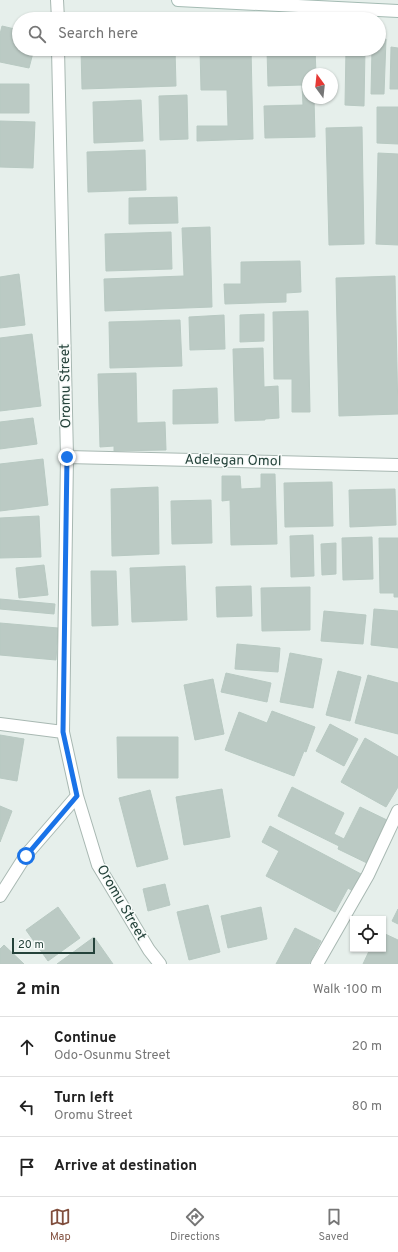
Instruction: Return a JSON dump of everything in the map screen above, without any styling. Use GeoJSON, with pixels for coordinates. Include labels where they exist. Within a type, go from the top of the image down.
{"type":"FeatureCollection","features":[{"type":"Feature","properties":{"kind":"street"},"geometry":{"type":"LineString","coordinates":[[57,0],[58,12]]}},
{"type":"Feature","properties":{"kind":"street"},"geometry":{"type":"LineString","coordinates":[[178,0],[398,11]]}},
{"type":"Feature","properties":{"kind":"street","name":"Oromu Street"},"geometry":{"type":"LineString","coordinates":[[58,56],[67,457],[63,732],[77,796],[98,865],[149,950],[160,964]]}},
{"type":"Feature","properties":{"kind":"street","name":"Adelegan Omol"},"geometry":{"type":"LineString","coordinates":[[67,457],[398,465]]}},
{"type":"Feature","properties":{"kind":"street"},"geometry":{"type":"LineString","coordinates":[[0,724],[63,732]]}},
{"type":"Feature","properties":{"kind":"street"},"geometry":{"type":"LineString","coordinates":[[0,896],[26,856],[77,796]]}},
{"type":"Feature","properties":{"kind":"street"},"geometry":{"type":"LineString","coordinates":[[317,964],[368,875],[398,811]]}},
{"type":"Feature","properties":{"kind":"building"},"geometry":{"type":"Polygon","coordinates":[[[2,26],[12,28],[12,56],[32,56],[29,68],[0,62],[0,34],[2,26]]]}},
{"type":"Feature","properties":{"kind":"building"},"geometry":{"type":"Polygon","coordinates":[[[391,47],[398,48],[398,89],[390,89],[391,47]]]}},
{"type":"Feature","properties":{"kind":"building"},"geometry":{"type":"Polygon","coordinates":[[[81,56],[175,56],[176,86],[82,89],[81,56]]]}},
{"type":"Feature","properties":{"kind":"building"},"geometry":{"type":"Polygon","coordinates":[[[200,56],[251,56],[253,139],[197,141],[197,126],[228,126],[227,90],[201,90],[200,56]]]}},
{"type":"Feature","properties":{"kind":"building"},"geometry":{"type":"Polygon","coordinates":[[[267,56],[315,56],[316,68],[302,68],[302,85],[268,86],[267,56]]]}},
{"type":"Feature","properties":{"kind":"building"},"geometry":{"type":"Polygon","coordinates":[[[346,56],[365,56],[364,106],[345,105],[346,56]]]}},
{"type":"Feature","properties":{"kind":"building"},"geometry":{"type":"Polygon","coordinates":[[[372,56],[385,56],[384,94],[371,94],[372,56]]]}},
{"type":"Feature","properties":{"kind":"building"},"geometry":{"type":"Polygon","coordinates":[[[0,84],[29,84],[29,113],[0,113],[0,84]]]}},
{"type":"Feature","properties":{"kind":"building"},"geometry":{"type":"Polygon","coordinates":[[[187,95],[188,139],[160,140],[159,96],[187,95]]]}},
{"type":"Feature","properties":{"kind":"building"},"geometry":{"type":"Polygon","coordinates":[[[141,100],[143,141],[94,143],[93,102],[141,100]]]}},
{"type":"Feature","properties":{"kind":"building"},"geometry":{"type":"Polygon","coordinates":[[[314,104],[315,137],[265,138],[264,106],[314,104]]]}},
{"type":"Feature","properties":{"kind":"building"},"geometry":{"type":"Polygon","coordinates":[[[377,107],[398,107],[398,144],[377,143],[377,107]]]}},
{"type":"Feature","properties":{"kind":"building"},"geometry":{"type":"Polygon","coordinates":[[[0,121],[35,122],[33,168],[0,167],[0,121]]]}},
{"type":"Feature","properties":{"kind":"building"},"geometry":{"type":"Polygon","coordinates":[[[362,127],[364,244],[329,245],[326,128],[362,127]]]}},
{"type":"Feature","properties":{"kind":"building"},"geometry":{"type":"Polygon","coordinates":[[[145,150],[146,190],[88,192],[87,152],[145,150]]]}},
{"type":"Feature","properties":{"kind":"building"},"geometry":{"type":"Polygon","coordinates":[[[378,153],[398,154],[398,245],[376,244],[378,153]]]}},
{"type":"Feature","properties":{"kind":"building"},"geometry":{"type":"Polygon","coordinates":[[[177,197],[178,223],[129,224],[129,198],[177,197]]]}},
{"type":"Feature","properties":{"kind":"building"},"geometry":{"type":"Polygon","coordinates":[[[210,227],[212,307],[105,311],[104,279],[184,276],[182,228],[210,227]]]}},
{"type":"Feature","properties":{"kind":"building"},"geometry":{"type":"Polygon","coordinates":[[[171,232],[172,269],[106,271],[105,234],[171,232]]]}},
{"type":"Feature","properties":{"kind":"building"},"geometry":{"type":"Polygon","coordinates":[[[300,261],[301,292],[286,293],[286,302],[225,304],[224,284],[241,284],[241,262],[300,261]]]}},
{"type":"Feature","properties":{"kind":"building"},"geometry":{"type":"Polygon","coordinates":[[[19,274],[25,325],[0,328],[0,277],[19,274]]]}},
{"type":"Feature","properties":{"kind":"building"},"geometry":{"type":"Polygon","coordinates":[[[395,276],[398,414],[339,416],[336,278],[395,276]]]}},
{"type":"Feature","properties":{"kind":"building"},"geometry":{"type":"Polygon","coordinates":[[[308,311],[310,412],[292,412],[292,379],[274,379],[273,312],[308,311]]]}},
{"type":"Feature","properties":{"kind":"building"},"geometry":{"type":"Polygon","coordinates":[[[264,314],[264,341],[240,342],[240,315],[264,314]]]}},
{"type":"Feature","properties":{"kind":"building"},"geometry":{"type":"Polygon","coordinates":[[[224,315],[225,349],[190,350],[189,317],[224,315]]]}},
{"type":"Feature","properties":{"kind":"building"},"geometry":{"type":"Polygon","coordinates":[[[180,320],[182,366],[110,368],[109,322],[180,320]]]}},
{"type":"Feature","properties":{"kind":"building"},"geometry":{"type":"Polygon","coordinates":[[[32,334],[41,406],[0,411],[0,338],[32,334]]]}},
{"type":"Feature","properties":{"kind":"building"},"geometry":{"type":"Polygon","coordinates":[[[263,348],[264,387],[278,386],[279,418],[235,421],[233,349],[263,348]]]}},
{"type":"Feature","properties":{"kind":"building"},"geometry":{"type":"Polygon","coordinates":[[[136,373],[137,423],[165,422],[166,450],[114,451],[114,446],[100,447],[98,374],[136,373]]]}},
{"type":"Feature","properties":{"kind":"building"},"geometry":{"type":"Polygon","coordinates":[[[217,388],[218,423],[173,424],[173,390],[217,388]]]}},
{"type":"Feature","properties":{"kind":"building"},"geometry":{"type":"Polygon","coordinates":[[[33,418],[37,444],[0,449],[0,422],[33,418]]]}},
{"type":"Feature","properties":{"kind":"building"},"geometry":{"type":"Polygon","coordinates":[[[43,459],[48,505],[0,511],[0,464],[43,459]]]}},
{"type":"Feature","properties":{"kind":"building"},"geometry":{"type":"Polygon","coordinates":[[[261,474],[275,474],[277,544],[231,545],[230,500],[222,501],[222,476],[240,476],[241,489],[261,488],[261,474]]]}},
{"type":"Feature","properties":{"kind":"building"},"geometry":{"type":"Polygon","coordinates":[[[332,482],[333,526],[285,527],[284,483],[332,482]]]}},
{"type":"Feature","properties":{"kind":"building"},"geometry":{"type":"Polygon","coordinates":[[[158,487],[159,554],[112,556],[111,489],[158,487]]]}},
{"type":"Feature","properties":{"kind":"building"},"geometry":{"type":"Polygon","coordinates":[[[395,489],[396,525],[350,527],[349,490],[395,489]]]}},
{"type":"Feature","properties":{"kind":"building"},"geometry":{"type":"Polygon","coordinates":[[[211,500],[212,543],[172,544],[171,501],[211,500]]]}},
{"type":"Feature","properties":{"kind":"building"},"geometry":{"type":"Polygon","coordinates":[[[39,516],[41,557],[0,558],[0,518],[39,516]]]}},
{"type":"Feature","properties":{"kind":"building"},"geometry":{"type":"Polygon","coordinates":[[[313,535],[314,576],[291,577],[290,536],[313,535]]]}},
{"type":"Feature","properties":{"kind":"building"},"geometry":{"type":"Polygon","coordinates":[[[372,537],[373,579],[343,580],[342,538],[372,537]]]}},
{"type":"Feature","properties":{"kind":"building"},"geometry":{"type":"Polygon","coordinates":[[[379,538],[398,538],[398,597],[394,597],[394,593],[380,593],[379,538]]]}},
{"type":"Feature","properties":{"kind":"building"},"geometry":{"type":"Polygon","coordinates":[[[336,543],[336,574],[322,575],[321,544],[336,543]]]}},
{"type":"Feature","properties":{"kind":"building"},"geometry":{"type":"Polygon","coordinates":[[[44,565],[48,595],[19,598],[16,568],[44,565]]]}},
{"type":"Feature","properties":{"kind":"building"},"geometry":{"type":"Polygon","coordinates":[[[185,566],[187,620],[132,622],[130,568],[185,566]]]}},
{"type":"Feature","properties":{"kind":"building"},"geometry":{"type":"Polygon","coordinates":[[[91,571],[116,571],[118,625],[92,626],[91,571]]]}},
{"type":"Feature","properties":{"kind":"building"},"geometry":{"type":"Polygon","coordinates":[[[251,586],[252,616],[217,617],[216,587],[251,586]]]}},
{"type":"Feature","properties":{"kind":"building"},"geometry":{"type":"Polygon","coordinates":[[[310,587],[310,630],[262,631],[261,588],[310,587]]]}},
{"type":"Feature","properties":{"kind":"building"},"geometry":{"type":"Polygon","coordinates":[[[0,599],[55,604],[54,614],[0,609],[0,599]]]}},
{"type":"Feature","properties":{"kind":"building"},"geometry":{"type":"Polygon","coordinates":[[[374,609],[398,611],[398,648],[371,645],[374,609]]]}},
{"type":"Feature","properties":{"kind":"building"},"geometry":{"type":"Polygon","coordinates":[[[324,611],[366,615],[363,644],[321,641],[324,611]]]}},
{"type":"Feature","properties":{"kind":"building"},"geometry":{"type":"Polygon","coordinates":[[[0,623],[58,628],[56,660],[0,655],[0,623]]]}},
{"type":"Feature","properties":{"kind":"building"},"geometry":{"type":"Polygon","coordinates":[[[237,644],[280,648],[278,672],[235,669],[237,644]]]}},
{"type":"Feature","properties":{"kind":"building"},"geometry":{"type":"Polygon","coordinates":[[[290,653],[322,659],[313,708],[280,702],[290,653]]]}},
{"type":"Feature","properties":{"kind":"building"},"geometry":{"type":"Polygon","coordinates":[[[338,671],[361,677],[350,721],[326,715],[338,671]]]}},
{"type":"Feature","properties":{"kind":"building"},"geometry":{"type":"Polygon","coordinates":[[[226,673],[271,683],[267,702],[221,692],[226,673]]]}},
{"type":"Feature","properties":{"kind":"building"},"geometry":{"type":"Polygon","coordinates":[[[368,675],[398,683],[398,734],[355,723],[368,675]]]}},
{"type":"Feature","properties":{"kind":"building"},"geometry":{"type":"Polygon","coordinates":[[[213,679],[224,734],[195,740],[184,685],[213,679]]]}},
{"type":"Feature","properties":{"kind":"building"},"geometry":{"type":"Polygon","coordinates":[[[272,711],[315,727],[306,752],[304,751],[294,776],[225,750],[239,712],[267,723],[272,711]]]}},
{"type":"Feature","properties":{"kind":"building"},"geometry":{"type":"Polygon","coordinates":[[[330,724],[358,739],[344,766],[316,751],[330,724]]]}},
{"type":"Feature","properties":{"kind":"building"},"geometry":{"type":"Polygon","coordinates":[[[0,735],[24,739],[17,781],[0,778],[0,735]]]}},
{"type":"Feature","properties":{"kind":"building"},"geometry":{"type":"Polygon","coordinates":[[[117,737],[178,737],[178,778],[118,778],[117,737]]]}},
{"type":"Feature","properties":{"kind":"building"},"geometry":{"type":"Polygon","coordinates":[[[365,738],[398,757],[398,787],[386,807],[341,782],[365,738]]]}},
{"type":"Feature","properties":{"kind":"building"},"geometry":{"type":"Polygon","coordinates":[[[292,787],[344,813],[334,834],[344,839],[360,807],[391,822],[369,864],[338,849],[339,846],[278,816],[292,787]]]}},
{"type":"Feature","properties":{"kind":"building"},"geometry":{"type":"Polygon","coordinates":[[[222,789],[230,837],[184,845],[176,797],[222,789]]]}},
{"type":"Feature","properties":{"kind":"building"},"geometry":{"type":"Polygon","coordinates":[[[150,790],[168,859],[137,867],[119,798],[150,790]]]}},
{"type":"Feature","properties":{"kind":"building"},"geometry":{"type":"Polygon","coordinates":[[[0,806],[12,811],[0,842],[0,806]]]}},
{"type":"Feature","properties":{"kind":"building"},"geometry":{"type":"Polygon","coordinates":[[[270,826],[363,875],[354,892],[348,888],[335,912],[266,876],[279,851],[262,842],[270,826]]]}},
{"type":"Feature","properties":{"kind":"building"},"geometry":{"type":"Polygon","coordinates":[[[165,884],[170,905],[148,911],[143,889],[165,884]]]}},
{"type":"Feature","properties":{"kind":"building"},"geometry":{"type":"Polygon","coordinates":[[[208,905],[220,952],[189,960],[177,912],[208,905]]]}},
{"type":"Feature","properties":{"kind":"building"},"geometry":{"type":"Polygon","coordinates":[[[58,907],[80,938],[48,961],[26,930],[58,907]]]}},
{"type":"Feature","properties":{"kind":"building"},"geometry":{"type":"Polygon","coordinates":[[[261,907],[267,939],[228,948],[221,916],[261,907]]]}},
{"type":"Feature","properties":{"kind":"building"},"geometry":{"type":"Polygon","coordinates":[[[398,909],[398,924],[392,921],[398,909]]]}},
{"type":"Feature","properties":{"kind":"building"},"geometry":{"type":"Polygon","coordinates":[[[295,928],[321,941],[309,964],[276,964],[295,928]]]}},
{"type":"Feature","properties":{"kind":"building"},"geometry":{"type":"Polygon","coordinates":[[[386,934],[398,940],[398,964],[363,964],[369,952],[386,952],[386,934]]]}},
{"type":"Feature","properties":{"kind":"building"},"geometry":{"type":"Polygon","coordinates":[[[94,937],[113,964],[57,964],[94,937]]]}},
{"type":"Feature","properties":{"kind":"building"},"geometry":{"type":"Polygon","coordinates":[[[4,945],[24,964],[0,964],[0,949],[4,945]]]}},
{"type":"Feature","properties":{"kind":"route"},"geometry":{"type":"LineString","coordinates":[[26,856],[77,796],[63,732],[67,457]]}}]}
